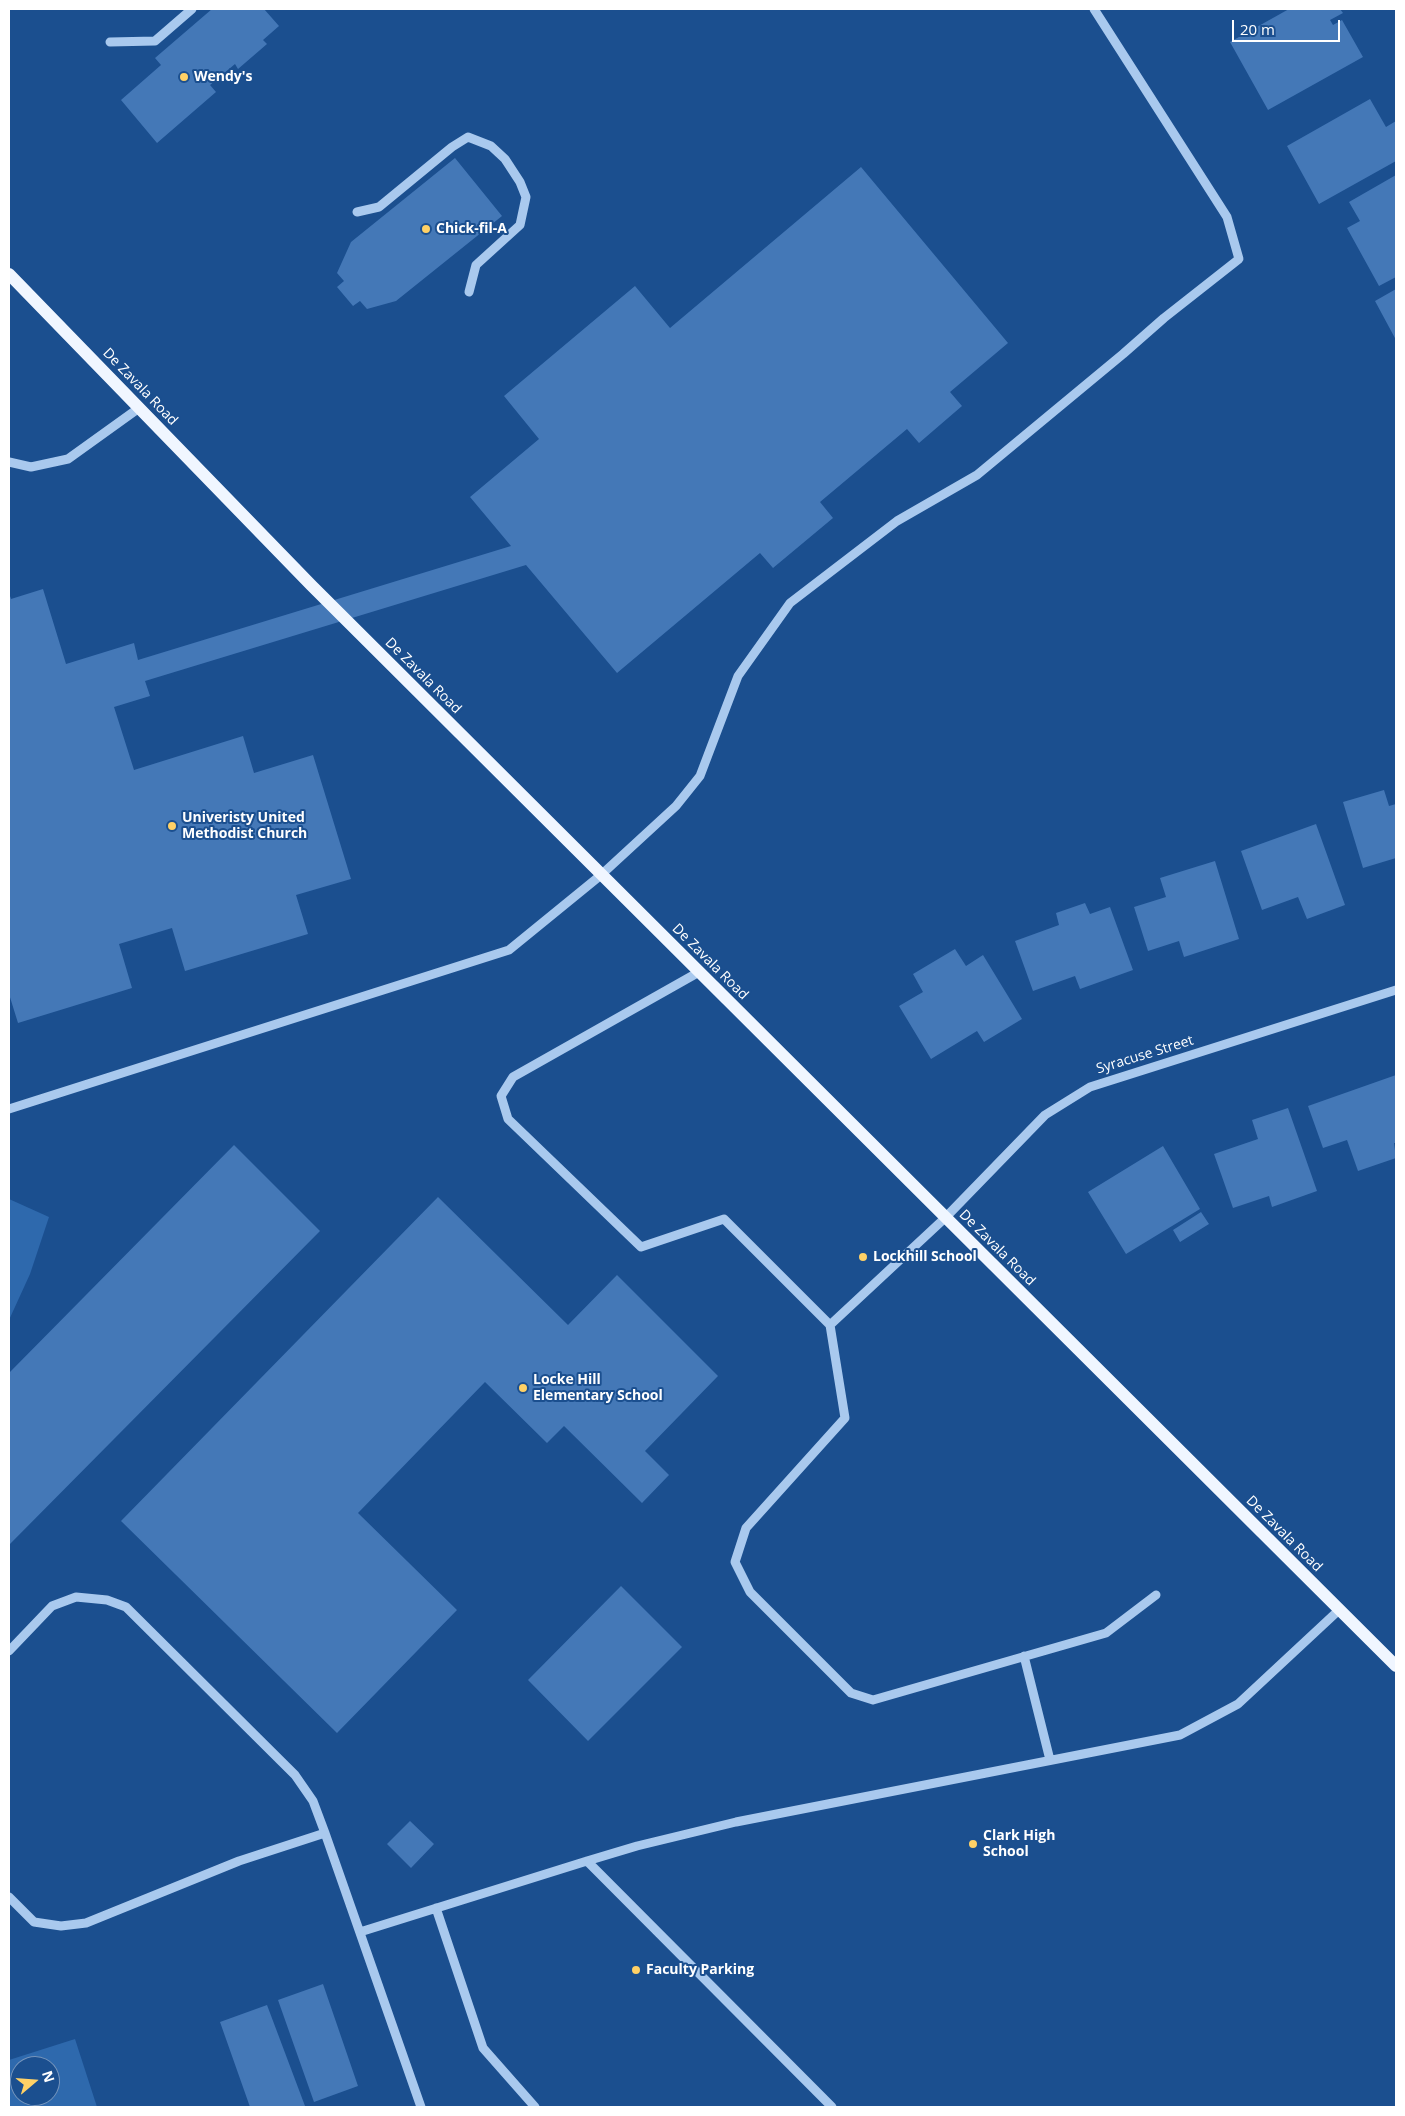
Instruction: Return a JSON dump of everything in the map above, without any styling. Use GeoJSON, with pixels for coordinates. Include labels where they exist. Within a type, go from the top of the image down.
{"type":"FeatureCollection","features":[{"type":"Feature","properties":{"kind":"main road","name":"De Zavala Road"},"geometry":{"type":"LineString","coordinates":[[9,274],[311,585],[944,1218],[1396,1666]]}},
{"type":"Feature","properties":{"kind":"street"},"geometry":{"type":"LineString","coordinates":[[110,42],[155,41],[192,9]]}},
{"type":"Feature","properties":{"kind":"street"},"geometry":{"type":"LineString","coordinates":[[9,1109],[509,950],[601,875],[676,806],[700,776],[738,676],[790,604],[897,521],[977,476],[1164,318],[1239,259],[1227,217],[1094,9]]}},
{"type":"Feature","properties":{"kind":"street"},"geometry":{"type":"LineString","coordinates":[[357,212],[379,207],[452,147],[468,138],[491,146],[505,159],[520,182],[526,197],[520,225],[476,265],[469,292]]}},
{"type":"Feature","properties":{"kind":"street"},"geometry":{"type":"LineString","coordinates":[[9,462],[32,467],[68,459],[139,408]]}},
{"type":"Feature","properties":{"kind":"street"},"geometry":{"type":"LineString","coordinates":[[699,972],[513,1077],[502,1096],[508,1120],[641,1247],[724,1219],[830,1325],[846,1418],[746,1528],[735,1562],[750,1592],[851,1694],[873,1700],[1106,1633],[1156,1595]]}},
{"type":"Feature","properties":{"kind":"street","name":"Syracuse Street"},"geometry":{"type":"LineString","coordinates":[[830,1325],[944,1218],[1045,1115],[1090,1087],[1396,990]]}},
{"type":"Feature","properties":{"kind":"street"},"geometry":{"type":"LineString","coordinates":[[9,1651],[52,1606],[76,1597],[107,1600],[126,1607],[295,1775],[313,1801],[325,1832],[421,2107]]}},
{"type":"Feature","properties":{"kind":"street"},"geometry":{"type":"LineString","coordinates":[[360,1932],[637,1846],[736,1822],[1180,1735],[1238,1704],[1340,1610]]}},
{"type":"Feature","properties":{"kind":"street"},"geometry":{"type":"LineString","coordinates":[[1024,1656],[1050,1760]]}},
{"type":"Feature","properties":{"kind":"street"},"geometry":{"type":"LineString","coordinates":[[9,1897],[34,1922],[61,1926],[86,1923],[239,1861],[325,1832]]}},
{"type":"Feature","properties":{"kind":"street"},"geometry":{"type":"LineString","coordinates":[[587,1861],[832,2107]]}},
{"type":"Feature","properties":{"kind":"street"},"geometry":{"type":"LineString","coordinates":[[436,1908],[482,2048],[535,2107]]}},
{"type":"Feature","properties":{"kind":"shaded area"},"geometry":{"type":"Polygon","coordinates":[[[9,1199],[49,1217],[30,1274],[9,1320],[9,1199]]]}},
{"type":"Feature","properties":{"kind":"shaded area"},"geometry":{"type":"Polygon","coordinates":[[[75,2039],[97,2107],[9,2107],[10,2060],[10,2106],[60,2106],[60,2056],[22,2056],[75,2039]]]}},
{"type":"Feature","properties":{"kind":"building","name":"Wendy's"},"geometry":{"type":"Polygon","coordinates":[[[212,9],[264,9],[279,26],[263,40],[267,44],[238,69],[235,64],[210,85],[216,92],[157,143],[121,100],[161,65],[155,58],[212,9]]]}},
{"type":"Feature","properties":{"kind":"building"},"geometry":{"type":"Polygon","coordinates":[[[1289,9],[1340,9],[1343,13],[1330,20],[1333,25],[1342,20],[1363,57],[1268,110],[1230,42],[1289,9]]]}},
{"type":"Feature","properties":{"kind":"building"},"geometry":{"type":"Polygon","coordinates":[[[1370,99],[1386,127],[1396,121],[1396,161],[1319,204],[1287,146],[1370,99]]]}},
{"type":"Feature","properties":{"kind":"building","name":"Chick-fil-A"},"geometry":{"type":"Polygon","coordinates":[[[455,158],[502,216],[396,301],[367,309],[360,301],[353,306],[337,287],[344,281],[337,273],[351,242],[455,158]]]}},
{"type":"Feature","properties":{"kind":"building"},"geometry":{"type":"Polygon","coordinates":[[[861,167],[1008,343],[950,392],[962,406],[919,443],[907,429],[820,502],[833,518],[773,568],[760,553],[617,673],[526,565],[145,681],[150,696],[114,707],[134,770],[243,736],[254,773],[313,755],[351,879],[296,895],[308,934],[185,971],[172,928],[119,944],[132,988],[18,1023],[9,994],[9,593],[11,599],[43,589],[66,664],[134,643],[138,660],[511,546],[470,497],[539,439],[504,396],[635,286],[670,328],[861,167]]]}},
{"type":"Feature","properties":{"kind":"building"},"geometry":{"type":"Polygon","coordinates":[[[1396,175],[1396,277],[1379,286],[1347,228],[1360,221],[1349,202],[1396,175]]]}},
{"type":"Feature","properties":{"kind":"building"},"geometry":{"type":"Polygon","coordinates":[[[1396,289],[1396,340],[1375,301],[1396,289]]]}},
{"type":"Feature","properties":{"kind":"building"},"geometry":{"type":"Polygon","coordinates":[[[1384,790],[1389,806],[1396,804],[1396,858],[1363,868],[1343,802],[1384,790]]]}},
{"type":"Feature","properties":{"kind":"building"},"geometry":{"type":"Polygon","coordinates":[[[1316,824],[1345,905],[1307,919],[1298,897],[1262,910],[1241,851],[1316,824]]]}},
{"type":"Feature","properties":{"kind":"building"},"geometry":{"type":"Polygon","coordinates":[[[1215,861],[1239,939],[1184,957],[1179,941],[1148,951],[1134,907],[1166,897],[1160,878],[1215,861]]]}},
{"type":"Feature","properties":{"kind":"building"},"geometry":{"type":"Polygon","coordinates":[[[1085,903],[1090,914],[1110,907],[1133,970],[1080,989],[1075,976],[1033,991],[1015,941],[1059,925],[1056,913],[1085,903]]]}},
{"type":"Feature","properties":{"kind":"building"},"geometry":{"type":"Polygon","coordinates":[[[955,949],[966,966],[983,955],[1022,1019],[984,1042],[977,1031],[931,1059],[899,1006],[923,992],[913,974],[955,949]]]}},
{"type":"Feature","properties":{"kind":"building"},"geometry":{"type":"Polygon","coordinates":[[[1396,1075],[1396,1143],[1394,1143],[1396,1158],[1358,1171],[1347,1140],[1323,1148],[1308,1106],[1396,1075]]]}},
{"type":"Feature","properties":{"kind":"building"},"geometry":{"type":"Polygon","coordinates":[[[1288,1108],[1317,1191],[1272,1207],[1269,1196],[1233,1208],[1214,1154],[1258,1139],[1252,1120],[1288,1108]]]}},
{"type":"Feature","properties":{"kind":"building"},"geometry":{"type":"Polygon","coordinates":[[[234,1145],[320,1231],[10,1544],[9,1373],[234,1145]]]}},
{"type":"Feature","properties":{"kind":"building"},"geometry":{"type":"Polygon","coordinates":[[[1163,1146],[1200,1209],[1126,1254],[1088,1192],[1163,1146]]]}},
{"type":"Feature","properties":{"kind":"building"},"geometry":{"type":"Polygon","coordinates":[[[438,1197],[568,1325],[617,1275],[718,1376],[645,1451],[669,1475],[642,1503],[564,1426],[547,1443],[485,1382],[358,1513],[457,1610],[337,1733],[121,1521],[438,1197]]]}},
{"type":"Feature","properties":{"kind":"building"},"geometry":{"type":"Polygon","coordinates":[[[1201,1212],[1209,1224],[1180,1242],[1173,1230],[1201,1212]]]}},
{"type":"Feature","properties":{"kind":"building"},"geometry":{"type":"Polygon","coordinates":[[[621,1586],[682,1647],[588,1741],[528,1680],[621,1586]]]}},
{"type":"Feature","properties":{"kind":"building"},"geometry":{"type":"Polygon","coordinates":[[[410,1821],[434,1844],[411,1868],[387,1844],[410,1821]]]}},
{"type":"Feature","properties":{"kind":"building"},"geometry":{"type":"Polygon","coordinates":[[[323,1984],[358,2086],[314,2102],[278,2000],[323,1984]]]}},
{"type":"Feature","properties":{"kind":"building"},"geometry":{"type":"Polygon","coordinates":[[[267,2005],[305,2106],[250,2107],[220,2022],[267,2005]]]}},
{"type":"Feature","properties":{"kind":"place","name":"Wendy's"},"geometry":{"type":"Point","coordinates":[184,77]}},
{"type":"Feature","properties":{"kind":"place","name":"Chick-fil-A"},"geometry":{"type":"Point","coordinates":[426,229]}},
{"type":"Feature","properties":{"kind":"place","name":"Univeristy United Methodist Church"},"geometry":{"type":"Point","coordinates":[172,826]}},
{"type":"Feature","properties":{"kind":"place","name":"Lockhill School"},"geometry":{"type":"Point","coordinates":[863,1257]}},
{"type":"Feature","properties":{"kind":"place","name":"Locke Hill Elementary School"},"geometry":{"type":"Point","coordinates":[523,1388]}},
{"type":"Feature","properties":{"kind":"place","name":"Clark High School"},"geometry":{"type":"Point","coordinates":[973,1844]}},
{"type":"Feature","properties":{"kind":"place","name":"Faculty Parking"},"geometry":{"type":"Point","coordinates":[636,1970]}}]}
